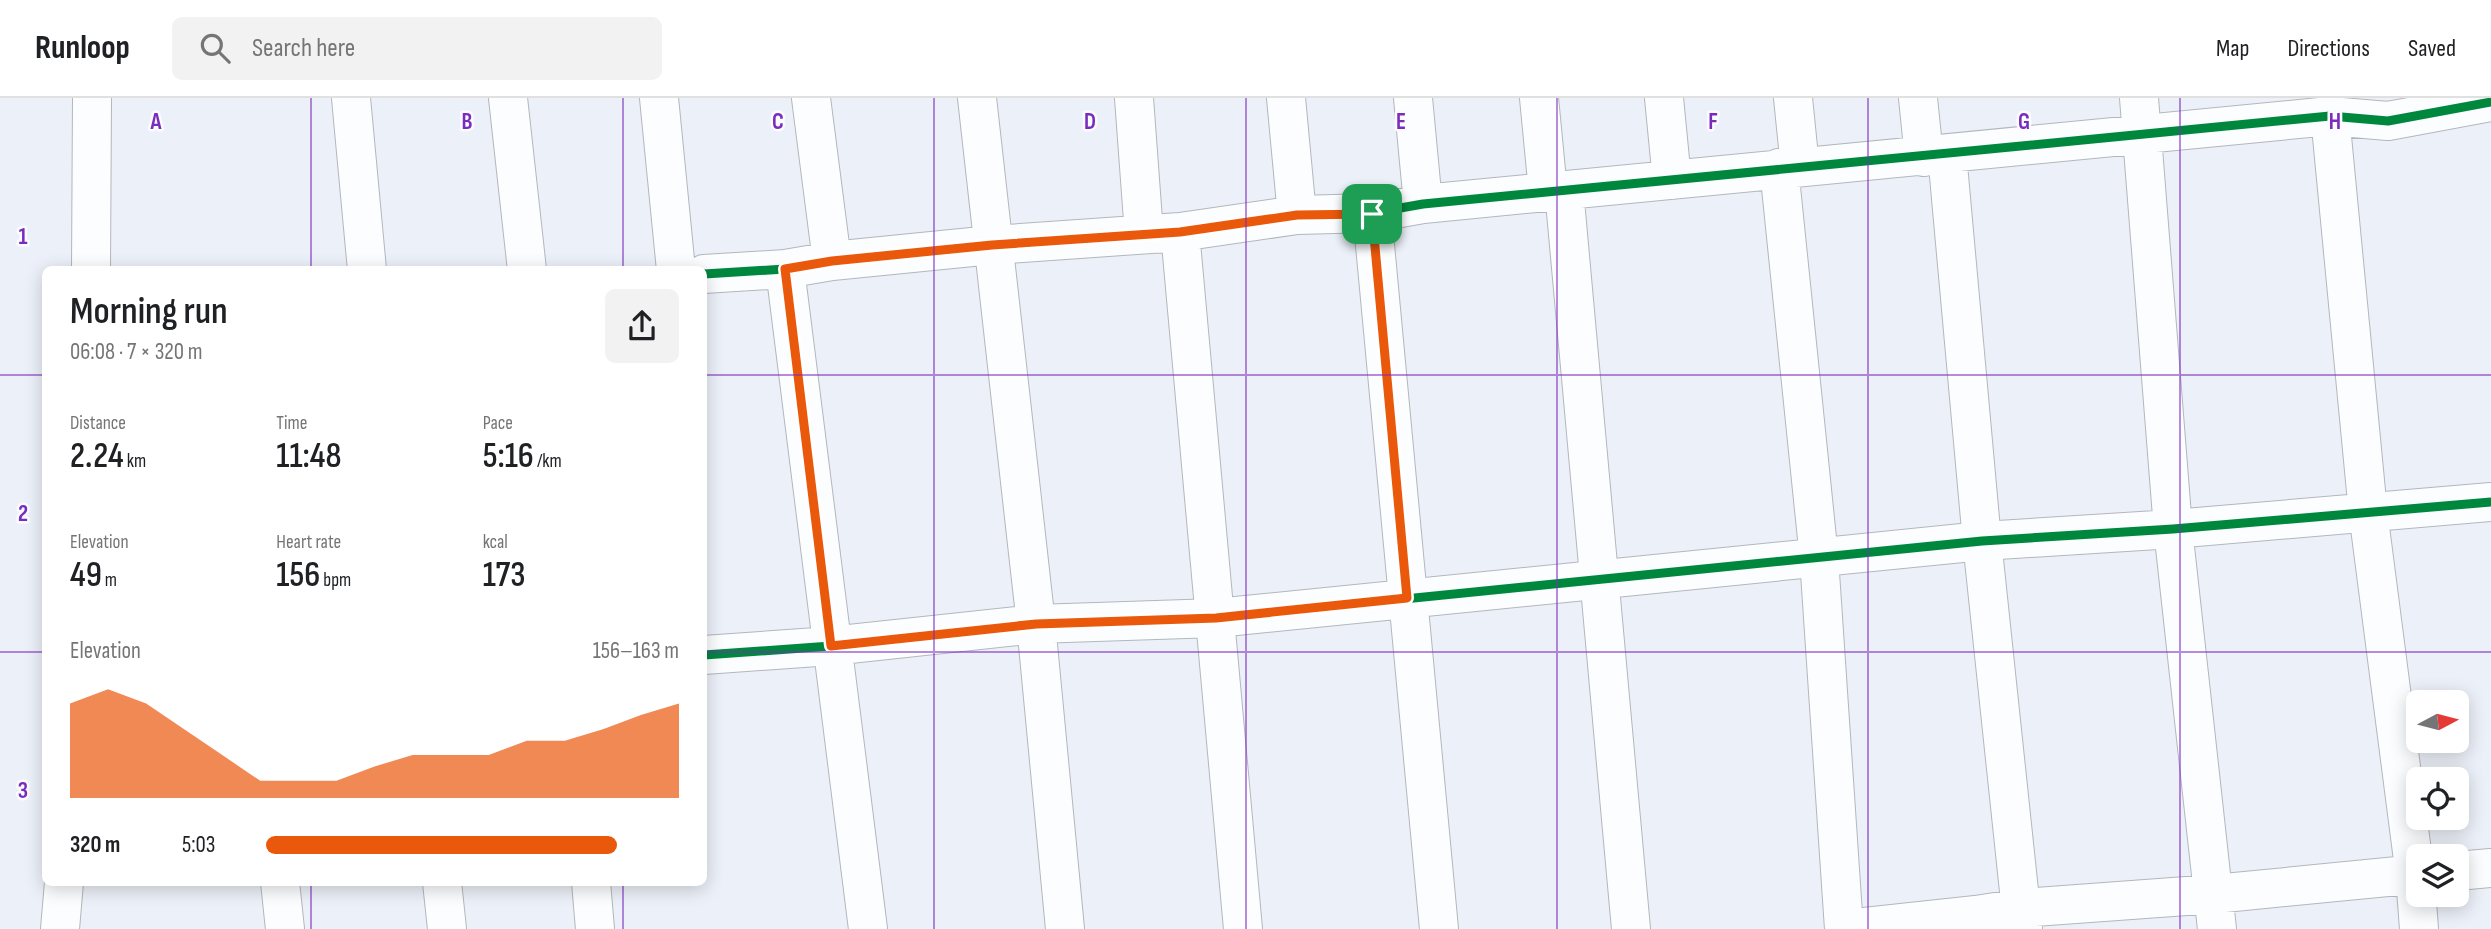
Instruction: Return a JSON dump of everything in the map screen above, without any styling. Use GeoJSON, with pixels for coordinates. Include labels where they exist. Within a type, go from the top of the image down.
{"type":"FeatureCollection","features":[{"type":"Feature","properties":{"kind":"street"},"geometry":{"type":"LineString","coordinates":[[91,266],[92,98]]}},
{"type":"Feature","properties":{"kind":"street"},"geometry":{"type":"LineString","coordinates":[[351,98],[367,266]]}},
{"type":"Feature","properties":{"kind":"street"},"geometry":{"type":"LineString","coordinates":[[508,98],[527,266]]}},
{"type":"Feature","properties":{"kind":"street"},"geometry":{"type":"LineString","coordinates":[[659,98],[676,266]]}},
{"type":"Feature","properties":{"kind":"street"},"geometry":{"type":"LineString","coordinates":[[811,98],[832,261]]}},
{"type":"Feature","properties":{"kind":"street"},"geometry":{"type":"LineString","coordinates":[[977,98],[1036,624],[1065,929]]}},
{"type":"Feature","properties":{"kind":"street"},"geometry":{"type":"LineString","coordinates":[[1134,98],[1162,233],[1216,618],[1243,929]]}},
{"type":"Feature","properties":{"kind":"street"},"geometry":{"type":"LineString","coordinates":[[1286,98],[1297,215]]}},
{"type":"Feature","properties":{"kind":"street"},"geometry":{"type":"LineString","coordinates":[[1413,98],[1423,204]]}},
{"type":"Feature","properties":{"kind":"street"},"geometry":{"type":"LineString","coordinates":[[1539,98],[1556,191],[1600,578],[1632,929]]}},
{"type":"Feature","properties":{"kind":"street"},"geometry":{"type":"LineString","coordinates":[[1664,98],[1672,180]]}},
{"type":"Feature","properties":{"kind":"street"},"geometry":{"type":"LineString","coordinates":[[1794,98],[1790,168],[1845,929],[1976,915],[2022,918],[2215,912],[2406,877]]}},
{"type":"Feature","properties":{"kind":"street"},"geometry":{"type":"LineString","coordinates":[[1918,98],[1936,155],[1982,541],[2022,918]]}},
{"type":"Feature","properties":{"kind":"street"},"geometry":{"type":"LineString","coordinates":[[707,274],[785,269],[832,261],[992,245],[1162,233],[1297,215],[1372,214],[1423,204],[1936,155],[2141,116],[2330,116],[2491,102]]}},
{"type":"Feature","properties":{"kind":"street"},"geometry":{"type":"LineString","coordinates":[[2141,116],[2173,529],[2215,912]]}},
{"type":"Feature","properties":{"kind":"street"},"geometry":{"type":"LineString","coordinates":[[2330,116],[2368,512],[2413,844]]}},
{"type":"Feature","properties":{"kind":"street"},"geometry":{"type":"LineString","coordinates":[[1372,214],[1439,929]]}},
{"type":"Feature","properties":{"kind":"street"},"geometry":{"type":"LineString","coordinates":[[785,269],[868,929]]}},
{"type":"Feature","properties":{"kind":"street"},"geometry":{"type":"LineString","coordinates":[[707,654],[831,646],[1036,624],[1216,618],[1982,541],[2173,529],[2491,502]]}},
{"type":"Feature","properties":{"kind":"street"},"geometry":{"type":"LineString","coordinates":[[2469,870],[2491,867]]}},
{"type":"Feature","properties":{"kind":"street"},"geometry":{"type":"LineString","coordinates":[[60,929],[64,886]]}},
{"type":"Feature","properties":{"kind":"street"},"geometry":{"type":"LineString","coordinates":[[280,886],[285,929]]}},
{"type":"Feature","properties":{"kind":"street"},"geometry":{"type":"LineString","coordinates":[[442,886],[447,929]]}},
{"type":"Feature","properties":{"kind":"street"},"geometry":{"type":"LineString","coordinates":[[591,886],[595,929]]}},
{"type":"Feature","properties":{"kind":"street"},"geometry":{"type":"LineString","coordinates":[[2418,907],[2418,929]]}},
{"type":"Feature","properties":{"kind":"cycle path"},"geometry":{"type":"LineString","coordinates":[[707,274],[785,269],[832,261],[992,245],[1180,232],[1297,215],[1372,213],[1423,204],[2330,116],[2388,121],[2491,102]]}},
{"type":"Feature","properties":{"kind":"cycle path"},"geometry":{"type":"LineString","coordinates":[[707,655],[831,646],[1036,624],[1216,618],[1982,541],[2173,529],[2491,502]]}},
{"type":"Feature","properties":{"kind":"route"},"geometry":{"type":"LineString","coordinates":[[1372,214],[1407,598],[1216,618],[1036,624],[831,646],[785,269],[832,261],[992,245],[1180,232],[1297,215],[1372,214]]}}]}
